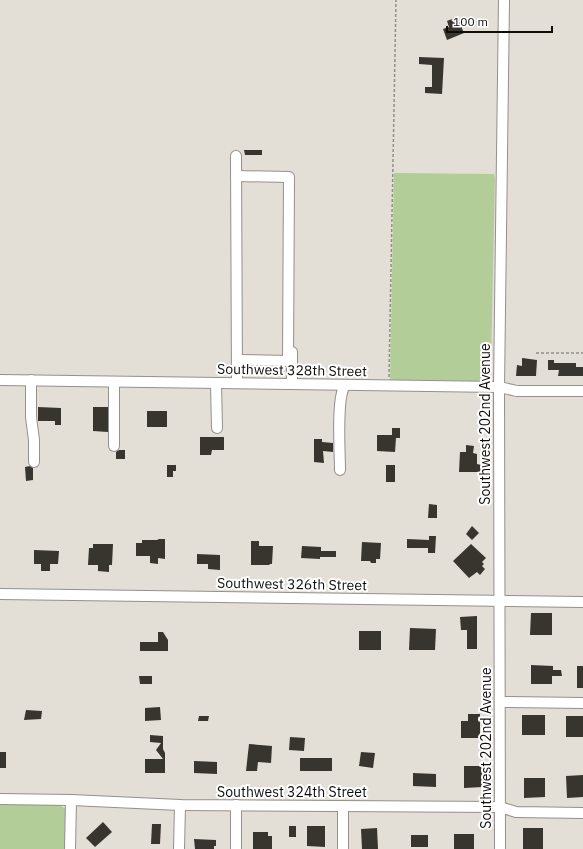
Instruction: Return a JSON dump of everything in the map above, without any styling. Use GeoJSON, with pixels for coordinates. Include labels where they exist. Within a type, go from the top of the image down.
{"type":"FeatureCollection","features":[{"type":"Feature","properties":{"kind":"street","name":"Southwest 202nd Avenue"},"geometry":{"type":"LineString","coordinates":[[500,849],[499,386],[504,0]]}},
{"type":"Feature","properties":{"kind":"street"},"geometry":{"type":"LineString","coordinates":[[236,156],[237,383]]}},
{"type":"Feature","properties":{"kind":"street"},"geometry":{"type":"LineString","coordinates":[[236,176],[289,177],[288,361],[237,360]]}},
{"type":"Feature","properties":{"kind":"street"},"geometry":{"type":"LineString","coordinates":[[292,244],[292,384]]}},
{"type":"Feature","properties":{"kind":"street","name":"Southwest 328th Street"},"geometry":{"type":"LineString","coordinates":[[0,380],[499,386],[517,391],[583,391]]}},
{"type":"Feature","properties":{"kind":"street"},"geometry":{"type":"LineString","coordinates":[[31,380],[31,417],[34,440],[34,462]]}},
{"type":"Feature","properties":{"kind":"street"},"geometry":{"type":"LineString","coordinates":[[114,382],[118,413],[114,446]]}},
{"type":"Feature","properties":{"kind":"street"},"geometry":{"type":"LineString","coordinates":[[216,383],[217,428]]}},
{"type":"Feature","properties":{"kind":"street"},"geometry":{"type":"LineString","coordinates":[[340,470],[339,430],[341,395],[342,389],[345,385]]}},
{"type":"Feature","properties":{"kind":"street","name":"Southwest 326th Street"},"geometry":{"type":"LineString","coordinates":[[0,594],[583,602]]}},
{"type":"Feature","properties":{"kind":"street"},"geometry":{"type":"LineString","coordinates":[[500,702],[583,703]]}},
{"type":"Feature","properties":{"kind":"street","name":"Southwest 324th Street"},"geometry":{"type":"LineString","coordinates":[[0,799],[71,800],[180,805],[500,807],[516,812],[583,813]]}},
{"type":"Feature","properties":{"kind":"street"},"geometry":{"type":"LineString","coordinates":[[70,849],[71,800]]}},
{"type":"Feature","properties":{"kind":"street"},"geometry":{"type":"LineString","coordinates":[[179,849],[180,805]]}},
{"type":"Feature","properties":{"kind":"street"},"geometry":{"type":"LineString","coordinates":[[236,805],[236,849]]}},
{"type":"Feature","properties":{"kind":"street"},"geometry":{"type":"LineString","coordinates":[[343,849],[344,806]]}},
{"type":"Feature","properties":{"kind":"path"},"geometry":{"type":"LineString","coordinates":[[388,385],[396,0]]}},
{"type":"Feature","properties":{"kind":"path"},"geometry":{"type":"LineString","coordinates":[[536,353],[583,353]]}},
{"type":"Feature","properties":{"kind":"green space"},"geometry":{"type":"Polygon","coordinates":[[[394,173],[494,174],[491,365],[487,378],[478,381],[390,380],[394,173]]]}},
{"type":"Feature","properties":{"kind":"green space"},"geometry":{"type":"Polygon","coordinates":[[[0,803],[58,804],[66,809],[67,849],[0,849],[0,803]]]}},
{"type":"Feature","properties":{"kind":"building"},"geometry":{"type":"Polygon","coordinates":[[[457,17],[464,33],[447,40],[443,29],[449,27],[447,21],[457,17]]]}},
{"type":"Feature","properties":{"kind":"building"},"geometry":{"type":"Polygon","coordinates":[[[419,57],[444,58],[442,94],[425,93],[425,87],[432,87],[432,65],[419,64],[419,57]]]}},
{"type":"Feature","properties":{"kind":"building"},"geometry":{"type":"Polygon","coordinates":[[[244,150],[262,150],[262,155],[245,155],[244,150]]]}},
{"type":"Feature","properties":{"kind":"building"},"geometry":{"type":"Polygon","coordinates":[[[522,358],[537,360],[536,376],[516,376],[517,365],[522,366],[522,358]]]}},
{"type":"Feature","properties":{"kind":"building"},"geometry":{"type":"Polygon","coordinates":[[[548,360],[554,360],[554,363],[576,363],[576,367],[583,367],[583,376],[558,376],[559,370],[548,370],[548,360]]]}},
{"type":"Feature","properties":{"kind":"building"},"geometry":{"type":"Polygon","coordinates":[[[38,407],[61,408],[61,425],[55,425],[55,421],[38,421],[38,407]]]}},
{"type":"Feature","properties":{"kind":"building"},"geometry":{"type":"Polygon","coordinates":[[[93,407],[108,407],[108,432],[93,431],[93,407]]]}},
{"type":"Feature","properties":{"kind":"building"},"geometry":{"type":"Polygon","coordinates":[[[147,411],[167,411],[167,427],[147,427],[147,411]]]}},
{"type":"Feature","properties":{"kind":"building"},"geometry":{"type":"Polygon","coordinates":[[[392,428],[400,428],[400,438],[396,438],[395,452],[377,451],[377,435],[392,435],[392,428]]]}},
{"type":"Feature","properties":{"kind":"building"},"geometry":{"type":"Polygon","coordinates":[[[200,437],[224,437],[224,450],[212,450],[211,455],[200,455],[200,437]]]}},
{"type":"Feature","properties":{"kind":"building"},"geometry":{"type":"Polygon","coordinates":[[[314,439],[322,439],[322,442],[333,443],[333,452],[323,451],[324,463],[314,462],[314,439]]]}},
{"type":"Feature","properties":{"kind":"building"},"geometry":{"type":"Polygon","coordinates":[[[466,445],[474,446],[473,453],[477,454],[477,464],[481,465],[481,472],[459,472],[460,452],[466,452],[466,445]]]}},
{"type":"Feature","properties":{"kind":"building"},"geometry":{"type":"Polygon","coordinates":[[[119,450],[125,450],[125,459],[116,459],[116,452],[119,450]]]}},
{"type":"Feature","properties":{"kind":"building"},"geometry":{"type":"Polygon","coordinates":[[[167,465],[176,465],[176,471],[173,471],[173,477],[167,477],[167,465]]]}},
{"type":"Feature","properties":{"kind":"building"},"geometry":{"type":"Polygon","coordinates":[[[386,465],[395,465],[395,482],[386,482],[386,465]]]}},
{"type":"Feature","properties":{"kind":"building"},"geometry":{"type":"Polygon","coordinates":[[[30,466],[33,468],[33,480],[26,481],[25,467],[30,466]]]}},
{"type":"Feature","properties":{"kind":"building"},"geometry":{"type":"Polygon","coordinates":[[[429,504],[437,505],[437,518],[428,518],[429,504]]]}},
{"type":"Feature","properties":{"kind":"building"},"geometry":{"type":"Polygon","coordinates":[[[472,526],[479,533],[472,540],[466,534],[472,526]]]}},
{"type":"Feature","properties":{"kind":"building"},"geometry":{"type":"Polygon","coordinates":[[[429,536],[436,536],[435,553],[428,553],[428,548],[407,548],[407,539],[429,540],[429,536]]]}},
{"type":"Feature","properties":{"kind":"building"},"geometry":{"type":"Polygon","coordinates":[[[165,539],[165,559],[158,558],[158,564],[150,563],[150,556],[136,556],[136,543],[142,543],[142,540],[165,539]]]}},
{"type":"Feature","properties":{"kind":"building"},"geometry":{"type":"Polygon","coordinates":[[[251,541],[259,541],[259,546],[273,546],[272,564],[251,565],[251,541]]]}},
{"type":"Feature","properties":{"kind":"building"},"geometry":{"type":"Polygon","coordinates":[[[362,542],[381,543],[380,559],[376,559],[376,563],[361,561],[362,542]]]}},
{"type":"Feature","properties":{"kind":"building"},"geometry":{"type":"Polygon","coordinates":[[[93,544],[113,544],[112,565],[109,565],[109,572],[98,571],[98,565],[88,565],[89,548],[93,548],[93,544]]]}},
{"type":"Feature","properties":{"kind":"building"},"geometry":{"type":"Polygon","coordinates":[[[471,544],[486,558],[482,562],[484,564],[482,566],[485,569],[480,575],[477,572],[469,578],[453,561],[471,544]]]}},
{"type":"Feature","properties":{"kind":"building"},"geometry":{"type":"Polygon","coordinates":[[[302,546],[321,547],[321,551],[336,551],[336,557],[320,557],[320,559],[301,558],[302,546]]]}},
{"type":"Feature","properties":{"kind":"building"},"geometry":{"type":"Polygon","coordinates":[[[34,550],[59,551],[58,564],[50,564],[50,571],[41,571],[41,564],[34,564],[34,550]]]}},
{"type":"Feature","properties":{"kind":"building"},"geometry":{"type":"Polygon","coordinates":[[[197,554],[220,555],[220,570],[208,569],[208,564],[197,564],[197,554]]]}},
{"type":"Feature","properties":{"kind":"building"},"geometry":{"type":"Polygon","coordinates":[[[531,613],[552,613],[552,635],[530,635],[531,613]]]}},
{"type":"Feature","properties":{"kind":"building"},"geometry":{"type":"Polygon","coordinates":[[[477,616],[477,649],[467,649],[467,630],[461,630],[460,617],[477,616]]]}},
{"type":"Feature","properties":{"kind":"building"},"geometry":{"type":"Polygon","coordinates":[[[410,628],[436,629],[435,650],[409,650],[410,628]]]}},
{"type":"Feature","properties":{"kind":"building"},"geometry":{"type":"Polygon","coordinates":[[[359,631],[381,631],[381,650],[359,650],[359,631]]]}},
{"type":"Feature","properties":{"kind":"building"},"geometry":{"type":"Polygon","coordinates":[[[158,632],[163,632],[168,640],[168,651],[140,651],[140,642],[158,642],[158,632]]]}},
{"type":"Feature","properties":{"kind":"building"},"geometry":{"type":"Polygon","coordinates":[[[531,665],[553,666],[553,670],[561,670],[562,676],[552,676],[552,684],[531,684],[531,665]]]}},
{"type":"Feature","properties":{"kind":"building"},"geometry":{"type":"Polygon","coordinates":[[[577,666],[583,666],[583,688],[577,688],[577,666]]]}},
{"type":"Feature","properties":{"kind":"building"},"geometry":{"type":"Polygon","coordinates":[[[139,676],[152,676],[152,684],[140,684],[139,676]]]}},
{"type":"Feature","properties":{"kind":"building"},"geometry":{"type":"Polygon","coordinates":[[[160,707],[161,720],[145,721],[145,708],[160,707]]]}},
{"type":"Feature","properties":{"kind":"building"},"geometry":{"type":"Polygon","coordinates":[[[26,710],[42,711],[41,719],[24,720],[26,710]]]}},
{"type":"Feature","properties":{"kind":"building"},"geometry":{"type":"Polygon","coordinates":[[[468,714],[480,714],[480,738],[461,738],[461,721],[468,721],[468,714]]]}},
{"type":"Feature","properties":{"kind":"building"},"geometry":{"type":"Polygon","coordinates":[[[522,715],[545,715],[545,735],[522,735],[522,715]]]}},
{"type":"Feature","properties":{"kind":"building"},"geometry":{"type":"Polygon","coordinates":[[[199,716],[209,716],[208,721],[198,721],[199,716]]]}},
{"type":"Feature","properties":{"kind":"building"},"geometry":{"type":"Polygon","coordinates":[[[566,716],[583,716],[583,737],[566,737],[566,716]]]}},
{"type":"Feature","properties":{"kind":"building"},"geometry":{"type":"Polygon","coordinates":[[[150,735],[163,736],[165,773],[145,773],[145,759],[163,759],[156,750],[161,743],[150,742],[150,735]]]}},
{"type":"Feature","properties":{"kind":"building"},"geometry":{"type":"Polygon","coordinates":[[[290,737],[305,738],[304,751],[289,750],[290,737]]]}},
{"type":"Feature","properties":{"kind":"building"},"geometry":{"type":"Polygon","coordinates":[[[249,744],[272,746],[271,763],[258,762],[257,771],[246,771],[249,744]]]}},
{"type":"Feature","properties":{"kind":"building"},"geometry":{"type":"Polygon","coordinates":[[[0,752],[6,752],[6,768],[0,768],[0,752]]]}},
{"type":"Feature","properties":{"kind":"building"},"geometry":{"type":"Polygon","coordinates":[[[361,752],[375,753],[373,768],[359,766],[361,752]]]}},
{"type":"Feature","properties":{"kind":"building"},"geometry":{"type":"Polygon","coordinates":[[[300,758],[332,758],[332,771],[300,771],[300,758]]]}},
{"type":"Feature","properties":{"kind":"building"},"geometry":{"type":"Polygon","coordinates":[[[194,761],[217,762],[217,774],[194,773],[194,761]]]}},
{"type":"Feature","properties":{"kind":"building"},"geometry":{"type":"Polygon","coordinates":[[[464,766],[483,766],[483,787],[464,788],[464,766]]]}},
{"type":"Feature","properties":{"kind":"building"},"geometry":{"type":"Polygon","coordinates":[[[413,773],[436,774],[436,787],[413,786],[413,773]]]}},
{"type":"Feature","properties":{"kind":"building"},"geometry":{"type":"Polygon","coordinates":[[[583,775],[583,797],[567,798],[566,776],[583,775]]]}},
{"type":"Feature","properties":{"kind":"building"},"geometry":{"type":"Polygon","coordinates":[[[524,778],[545,778],[545,797],[524,798],[524,778]]]}},
{"type":"Feature","properties":{"kind":"building"},"geometry":{"type":"Polygon","coordinates":[[[103,822],[112,832],[95,847],[86,838],[103,822]]]}},
{"type":"Feature","properties":{"kind":"building"},"geometry":{"type":"Polygon","coordinates":[[[152,824],[161,824],[160,844],[151,844],[152,824]]]}},
{"type":"Feature","properties":{"kind":"building"},"geometry":{"type":"Polygon","coordinates":[[[289,826],[296,826],[296,837],[289,837],[289,826]]]}},
{"type":"Feature","properties":{"kind":"building"},"geometry":{"type":"Polygon","coordinates":[[[307,826],[325,826],[325,847],[307,846],[307,826]]]}},
{"type":"Feature","properties":{"kind":"building"},"geometry":{"type":"Polygon","coordinates":[[[377,828],[378,849],[362,849],[361,829],[377,828]]]}},
{"type":"Feature","properties":{"kind":"building"},"geometry":{"type":"Polygon","coordinates":[[[523,828],[543,828],[543,849],[523,849],[523,828]]]}},
{"type":"Feature","properties":{"kind":"building"},"geometry":{"type":"Polygon","coordinates":[[[253,832],[268,832],[268,836],[272,836],[272,849],[253,849],[253,832]]]}},
{"type":"Feature","properties":{"kind":"building"},"geometry":{"type":"Polygon","coordinates":[[[454,834],[474,834],[474,849],[454,849],[454,834]]]}},
{"type":"Feature","properties":{"kind":"building"},"geometry":{"type":"Polygon","coordinates":[[[411,835],[428,835],[428,847],[411,847],[411,835]]]}},
{"type":"Feature","properties":{"kind":"building"},"geometry":{"type":"Polygon","coordinates":[[[194,839],[216,840],[216,846],[214,846],[214,849],[195,849],[194,839]]]}}]}
